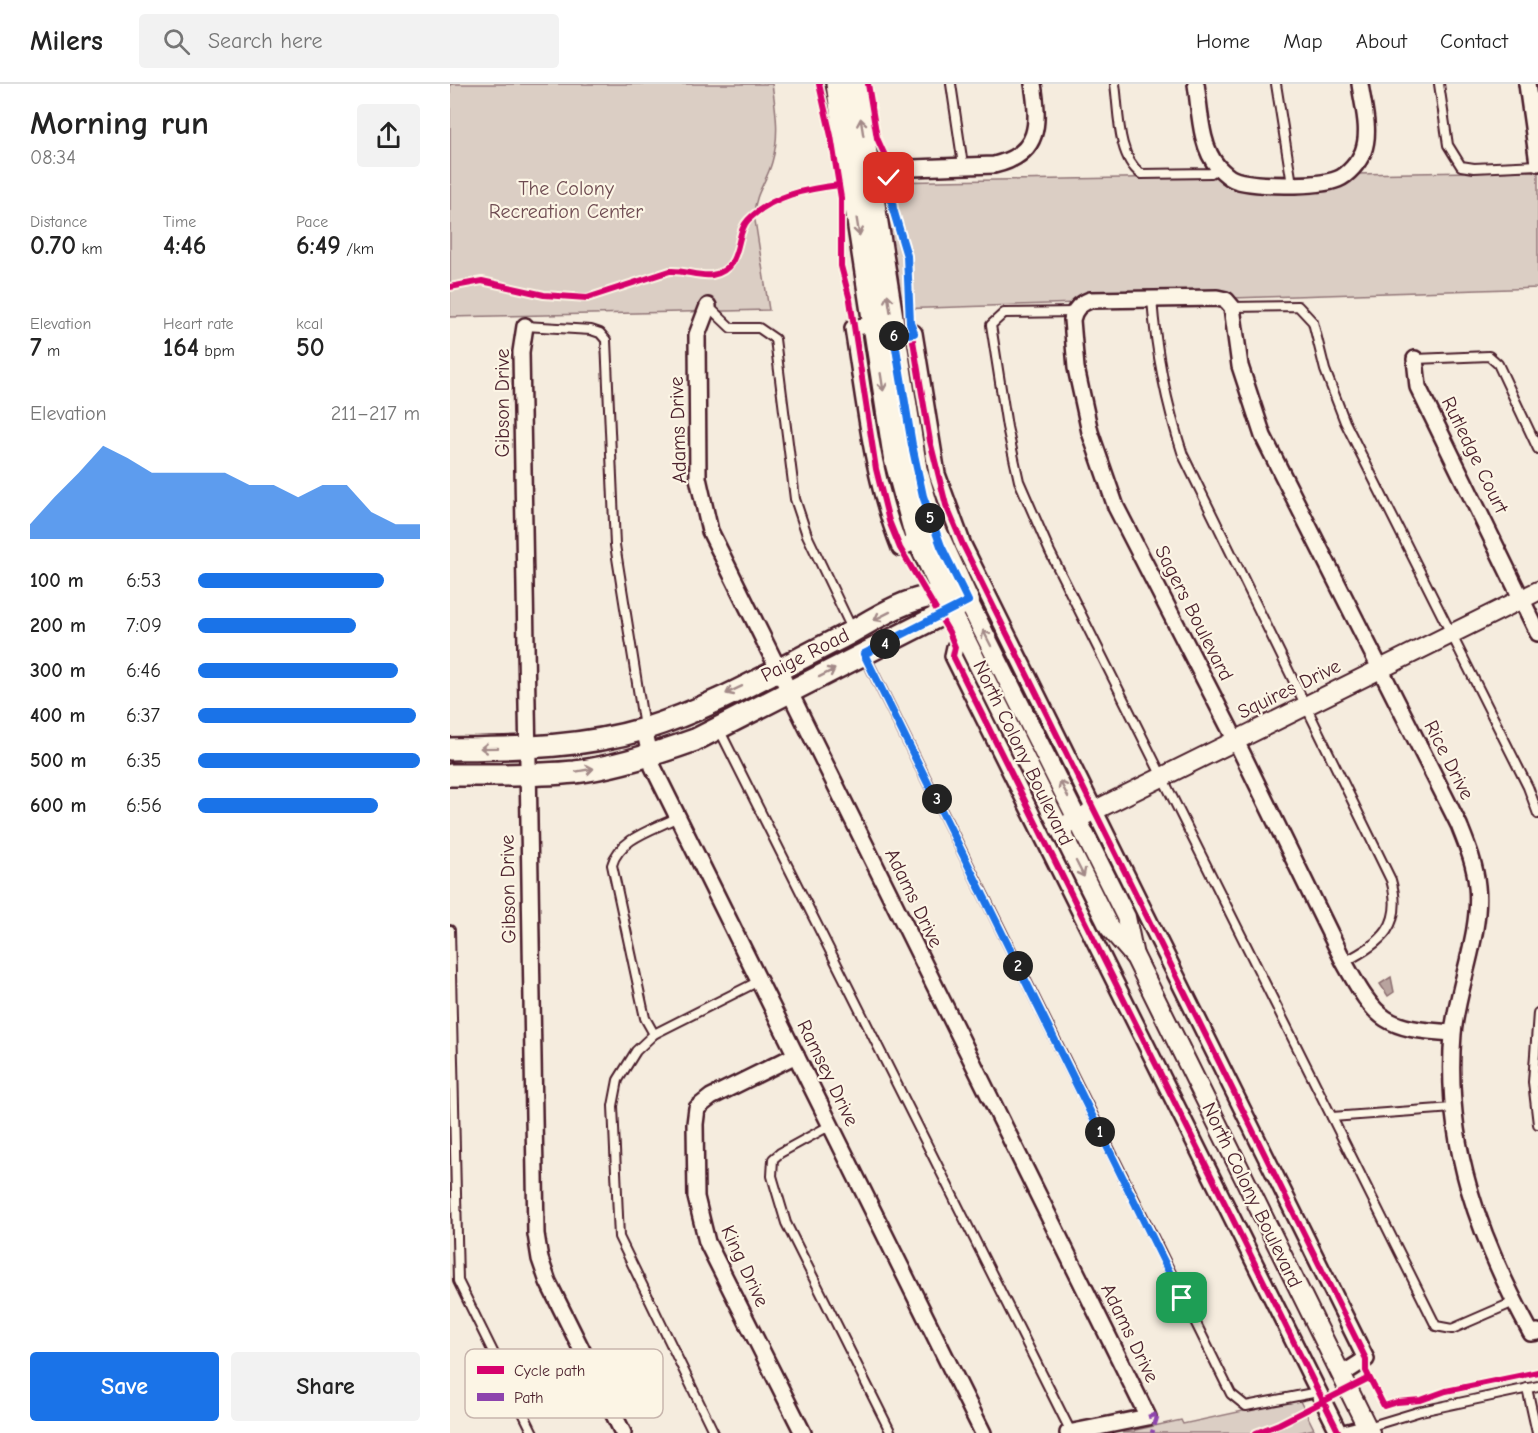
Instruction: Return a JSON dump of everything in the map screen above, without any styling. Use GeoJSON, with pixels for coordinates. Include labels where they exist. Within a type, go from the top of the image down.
{"type":"FeatureCollection","features":[{"type":"Feature","properties":{"kind":"main road","name":"North Colony Boulevard"},"geometry":{"type":"LineString","coordinates":[[837,84],[859,170],[894,336],[923,496],[941,546],[955,602]]}},
{"type":"Feature","properties":{"kind":"main road","name":"North Colony Boulevard"},"geometry":{"type":"LineString","coordinates":[[855,84],[859,170],[873,324],[894,455],[903,495],[918,541],[927,562],[955,602]]}},
{"type":"Feature","properties":{"kind":"main road"},"geometry":{"type":"LineString","coordinates":[[910,601],[925,578],[927,562]]}},
{"type":"Feature","properties":{"kind":"main road","name":"Paige Road"},"geometry":{"type":"LineString","coordinates":[[450,749],[528,748],[585,742],[644,729],[691,711],[777,670],[910,601],[955,602]]}},
{"type":"Feature","properties":{"kind":"main road","name":"Paige Road"},"geometry":{"type":"LineString","coordinates":[[450,776],[574,772],[695,740],[864,654],[955,602]]}},
{"type":"Feature","properties":{"kind":"street"},"geometry":{"type":"LineString","coordinates":[[859,170],[994,165],[1010,161],[1031,143],[1036,129],[1037,114],[1033,84]]}},
{"type":"Feature","properties":{"kind":"street"},"geometry":{"type":"LineString","coordinates":[[1196,84],[1208,152],[1219,168],[1233,179],[1292,184],[1339,179],[1352,168],[1363,153],[1367,132],[1359,84]]}},
{"type":"Feature","properties":{"kind":"street"},"geometry":{"type":"LineString","coordinates":[[1527,84],[1538,164]]}},
{"type":"Feature","properties":{"kind":"street"},"geometry":{"type":"LineString","coordinates":[[1074,312],[1082,303],[1090,300],[1217,298],[1226,300],[1232,307]]}},
{"type":"Feature","properties":{"kind":"street","name":"Adams Drive"},"geometry":{"type":"LineString","coordinates":[[708,306],[697,335],[698,478],[710,531],[1148,1417],[1070,1433]]}},
{"type":"Feature","properties":{"kind":"street","name":"Rice Drive"},"geometry":{"type":"LineString","coordinates":[[1232,307],[1240,366],[1263,436],[1459,825],[1472,859],[1478,888],[1476,917],[1453,1033],[1453,1108],[1470,1200],[1488,1248],[1514,1302],[1535,1332]]}},
{"type":"Feature","properties":{"kind":"street","name":"Sagers Boulevard"},"geometry":{"type":"LineString","coordinates":[[1074,312],[1076,368],[1102,470],[1116,507],[1236,741],[1344,962],[1358,988],[1383,1020],[1418,1031],[1453,1033]]}},
{"type":"Feature","properties":{"kind":"street","name":"Gibson Drive"},"geometry":{"type":"LineString","coordinates":[[525,326],[521,352],[536,1234],[548,1282],[581,1349]]}},
{"type":"Feature","properties":{"kind":"street"},"geometry":{"type":"LineString","coordinates":[[894,336],[914,333],[930,441],[946,506],[963,545],[1366,1359],[1341,1375]]}},
{"type":"Feature","properties":{"kind":"street","name":"Rutledge Court"},"geometry":{"type":"LineString","coordinates":[[1415,359],[1418,387],[1530,595],[1538,633]]}},
{"type":"Feature","properties":{"kind":"street","name":"Squires Drive"},"geometry":{"type":"LineString","coordinates":[[1059,828],[1530,595]]}},
{"type":"Feature","properties":{"kind":"street","name":"North Colony Boulevard"},"geometry":{"type":"LineString","coordinates":[[955,602],[966,640],[1109,927],[1135,957]]}},
{"type":"Feature","properties":{"kind":"street","name":"North Colony Boulevard"},"geometry":{"type":"LineString","coordinates":[[955,602],[1078,818],[1126,917],[1135,957],[1369,1430]]}},
{"type":"Feature","properties":{"kind":"street"},"geometry":{"type":"LineString","coordinates":[[966,640],[956,647],[953,656],[1339,1433]]}},
{"type":"Feature","properties":{"kind":"street","name":"Ramsey Drive"},"geometry":{"type":"LineString","coordinates":[[644,729],[649,754],[678,817],[983,1433]]}},
{"type":"Feature","properties":{"kind":"street"},"geometry":{"type":"LineString","coordinates":[[1042,837],[1059,828]]}},
{"type":"Feature","properties":{"kind":"street","name":"King Drive"},"geometry":{"type":"LineString","coordinates":[[796,1055],[711,1097],[697,1108],[695,1124],[696,1197],[707,1242],[803,1433]]}},
{"type":"Feature","properties":{"kind":"street","name":"Gibson Drive"},"geometry":{"type":"LineString","coordinates":[[616,1418],[623,1433]]}},
{"type":"Feature","properties":{"kind":"street"},"geometry":{"type":"LineString","coordinates":[[1344,1433],[1369,1430]]}},
{"type":"Feature","properties":{"kind":"lane"},"geometry":{"type":"LineString","coordinates":[[951,84],[963,165]]}},
{"type":"Feature","properties":{"kind":"lane"},"geometry":{"type":"LineString","coordinates":[[1115,84],[1126,155],[1131,167],[1141,174],[1211,173],[1219,168]]}},
{"type":"Feature","properties":{"kind":"lane"},"geometry":{"type":"LineString","coordinates":[[1276,84],[1292,184]]}},
{"type":"Feature","properties":{"kind":"lane"},"geometry":{"type":"LineString","coordinates":[[1438,84],[1448,145],[1461,166],[1474,168],[1538,164]]}},
{"type":"Feature","properties":{"kind":"lane"},"geometry":{"type":"LineString","coordinates":[[1152,299],[1158,359],[1168,409],[1183,455],[1307,705],[1391,880],[1396,896],[1395,912],[1385,934],[1363,953],[1344,962]]}},
{"type":"Feature","properties":{"kind":"lane"},"geometry":{"type":"LineString","coordinates":[[708,306],[731,328],[759,328],[775,339],[795,499],[807,535],[853,631]]}},
{"type":"Feature","properties":{"kind":"lane"},"geometry":{"type":"LineString","coordinates":[[1232,307],[1298,306],[1313,322],[1325,370],[1345,422],[1528,787],[1538,814]]}},
{"type":"Feature","properties":{"kind":"lane"},"geometry":{"type":"LineString","coordinates":[[1074,312],[1004,313],[991,325],[1007,427],[1019,481],[1050,552],[1436,1326],[1452,1329],[1514,1302]]}},
{"type":"Feature","properties":{"kind":"lane"},"geometry":{"type":"LineString","coordinates":[[525,326],[591,330],[600,333],[606,340],[615,545],[644,729]]}},
{"type":"Feature","properties":{"kind":"lane"},"geometry":{"type":"LineString","coordinates":[[1415,359],[1489,356],[1498,364],[1538,449]]}},
{"type":"Feature","properties":{"kind":"lane"},"geometry":{"type":"LineString","coordinates":[[864,654],[1231,1394],[1246,1406],[1318,1392]]}},
{"type":"Feature","properties":{"kind":"lane"},"geometry":{"type":"LineString","coordinates":[[719,728],[1070,1433]]}},
{"type":"Feature","properties":{"kind":"lane"},"geometry":{"type":"LineString","coordinates":[[654,1034],[645,1018],[612,865],[615,853],[625,844],[678,817]]}},
{"type":"Feature","properties":{"kind":"lane"},"geometry":{"type":"LineString","coordinates":[[450,930],[458,1281],[492,1349]]}},
{"type":"Feature","properties":{"kind":"lane"},"geometry":{"type":"LineString","coordinates":[[714,1433],[619,1236],[612,1106],[618,1080],[636,1051],[654,1034],[759,981]]}},
{"type":"Feature","properties":{"kind":"lane"},"geometry":{"type":"LineString","coordinates":[[1538,1013],[1533,1082],[1538,1124]]}},
{"type":"Feature","properties":{"kind":"lane"},"geometry":{"type":"LineString","coordinates":[[1332,1118],[1453,1108]]}},
{"type":"Feature","properties":{"kind":"lane"},"geometry":{"type":"LineString","coordinates":[[831,1125],[773,1159],[772,1176],[786,1223],[891,1433]]}},
{"type":"Feature","properties":{"kind":"lane"},"geometry":{"type":"LineString","coordinates":[[1369,1430],[1421,1411],[1538,1386]]}},
{"type":"Feature","properties":{"kind":"lane"},"geometry":{"type":"LineString","coordinates":[[1527,1388],[1537,1433]]}},
{"type":"Feature","properties":{"kind":"lane"},"geometry":{"type":"LineString","coordinates":[[526,1418],[533,1433]]}},
{"type":"Feature","properties":{"kind":"green space","name":"The Colony Recreation Center"},"geometry":{"type":"Polygon","coordinates":[[[450,84],[772,84],[776,114],[776,143],[770,169],[757,200],[754,214],[769,310],[450,317],[450,84]]]}},
{"type":"Feature","properties":{"kind":"green space"},"geometry":{"type":"Polygon","coordinates":[[[1538,171],[1538,288],[898,309],[883,182],[1538,171]]]}},
{"type":"Feature","properties":{"kind":"green space"},"geometry":{"type":"Polygon","coordinates":[[[918,606],[922,613],[852,649],[851,647],[918,606]]]}},
{"type":"Feature","properties":{"kind":"green space"},"geometry":{"type":"Polygon","coordinates":[[[1299,1399],[1314,1429],[1297,1433],[1122,1433],[1181,1420],[1183,1424],[1299,1399]]]}},
{"type":"Feature","properties":{"kind":"shaded area"},"geometry":{"type":"Polygon","coordinates":[[[1391,977],[1394,992],[1388,996],[1380,984],[1391,977]]]}},
{"type":"Feature","properties":{"kind":"marked path"},"geometry":{"type":"LineString","coordinates":[[1148,1417],[1158,1414],[1152,1433]]}},
{"type":"Feature","properties":{"kind":"cycle path"},"geometry":{"type":"LineString","coordinates":[[819,84],[831,136],[841,198],[841,266],[850,300],[876,469],[889,521],[900,548],[949,632],[955,647],[953,656],[1339,1433]]}},
{"type":"Feature","properties":{"kind":"cycle path"},"geometry":{"type":"LineString","coordinates":[[868,84],[877,138],[886,158],[893,209],[907,256],[910,323],[930,441],[946,505],[963,545],[1366,1359],[1366,1371],[1384,1406],[1397,1402],[1421,1400],[1446,1391],[1538,1372]]}},
{"type":"Feature","properties":{"kind":"cycle path"},"geometry":{"type":"LineString","coordinates":[[450,287],[482,281],[544,295],[587,298],[670,271],[712,275],[729,266],[734,259],[744,226],[758,211],[790,195],[839,185]]}},
{"type":"Feature","properties":{"kind":"cycle path"},"geometry":{"type":"LineString","coordinates":[[1256,1433],[1279,1424],[1369,1378]]}},
{"type":"Feature","properties":{"kind":"route"},"geometry":{"type":"LineString","coordinates":[[889,178],[893,209],[907,256],[910,323],[914,333],[894,336],[916,469],[941,546],[968,601],[864,654],[1182,1298]]}}]}
